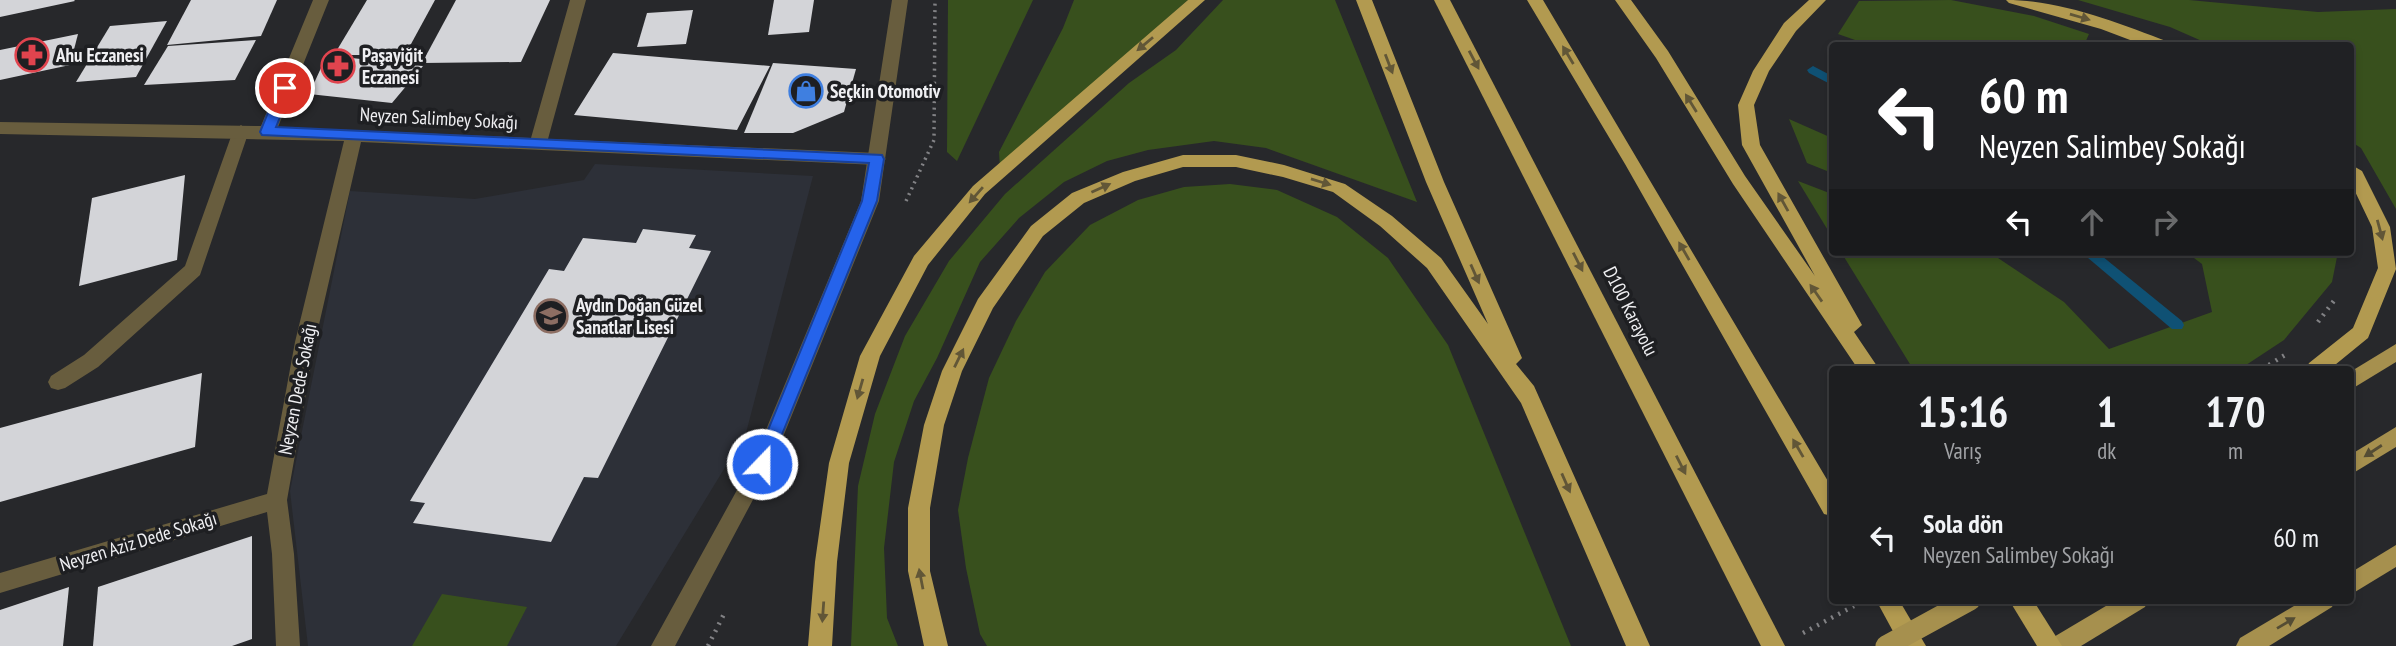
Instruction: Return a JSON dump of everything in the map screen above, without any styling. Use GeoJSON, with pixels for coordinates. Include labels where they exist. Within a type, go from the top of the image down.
{"type":"FeatureCollection","features":[{"type":"Feature","properties":{"kind":"highway"},"geometry":{"type":"LineString","coordinates":[[821,646],[827,562],[839,463],[870,356],[921,261],[979,190],[1040,134],[1197,0]]}},
{"type":"Feature","properties":{"kind":"highway"},"geometry":{"type":"LineString","coordinates":[[1364,0],[1435,182],[1639,646]]}},
{"type":"Feature","properties":{"kind":"highway","name":"D100 Karayolu"},"geometry":{"type":"LineString","coordinates":[[1442,0],[1773,646]]}},
{"type":"Feature","properties":{"kind":"highway"},"geometry":{"type":"LineString","coordinates":[[1535,0],[1633,163],[1829,502]]}},
{"type":"Feature","properties":{"kind":"highway"},"geometry":{"type":"LineString","coordinates":[[1623,0],[1662,55],[1739,180],[1867,366]]}},
{"type":"Feature","properties":{"kind":"highway"},"geometry":{"type":"LineString","coordinates":[[1818,0],[1790,27],[1761,71],[1746,105],[1751,145],[1873,366]]}},
{"type":"Feature","properties":{"kind":"highway"},"geometry":{"type":"LineString","coordinates":[[2014,0],[2107,25],[2152,42]]}},
{"type":"Feature","properties":{"kind":"highway"},"geometry":{"type":"LineString","coordinates":[[936,646],[919,571],[919,508],[934,425],[953,371],[985,304],[1037,231],[1079,198],[1129,176],[1183,162],[1236,161],[1284,171],[1339,188],[1386,221],[1434,263],[1528,397]]}},
{"type":"Feature","properties":{"kind":"highway"},"geometry":{"type":"LineString","coordinates":[[2320,366],[2361,332],[2387,268],[2381,227],[2354,173]]}},
{"type":"Feature","properties":{"kind":"highway"},"geometry":{"type":"LineString","coordinates":[[1889,604],[1914,646]]}},
{"type":"Feature","properties":{"kind":"highway"},"geometry":{"type":"LineString","coordinates":[[2023,604],[2050,646]]}},
{"type":"Feature","properties":{"kind":"main road"},"geometry":{"type":"LineString","coordinates":[[2354,379],[2396,352]]}},
{"type":"Feature","properties":{"kind":"main road"},"geometry":{"type":"LineString","coordinates":[[2354,463],[2396,436]]}},
{"type":"Feature","properties":{"kind":"main road"},"geometry":{"type":"LineString","coordinates":[[2354,582],[2396,555]]}},
{"type":"Feature","properties":{"kind":"main road"},"geometry":{"type":"LineString","coordinates":[[1886,646],[1963,604]]}},
{"type":"Feature","properties":{"kind":"main road"},"geometry":{"type":"LineString","coordinates":[[2060,646],[2131,604]]}},
{"type":"Feature","properties":{"kind":"main road"},"geometry":{"type":"LineString","coordinates":[[2248,646],[2317,604]]}},
{"type":"Feature","properties":{"kind":"street"},"geometry":{"type":"LineString","coordinates":[[267,132],[321,0]]}},
{"type":"Feature","properties":{"kind":"street"},"geometry":{"type":"LineString","coordinates":[[538,144],[578,0]]}},
{"type":"Feature","properties":{"kind":"street"},"geometry":{"type":"LineString","coordinates":[[663,646],[762,464],[870,201],[900,0]]}},
{"type":"Feature","properties":{"kind":"street","name":"Neyzen Salimbey Sokağı"},"geometry":{"type":"LineString","coordinates":[[0,128],[241,131],[877,159]]}},
{"type":"Feature","properties":{"kind":"street"},"geometry":{"type":"LineString","coordinates":[[58,382],[91,360],[193,270],[241,131]]}},
{"type":"Feature","properties":{"kind":"street","name":"Neyzen Dede Sokağı"},"geometry":{"type":"LineString","coordinates":[[288,646],[283,554],[276,499],[305,342],[354,135]]}},
{"type":"Feature","properties":{"kind":"street","name":"Neyzen Aziz Dede Sokağı"},"geometry":{"type":"LineString","coordinates":[[0,583],[276,499]]}},
{"type":"Feature","properties":{"kind":"path"},"geometry":{"type":"LineString","coordinates":[[2315,324],[2341,291]]}},
{"type":"Feature","properties":{"kind":"path"},"geometry":{"type":"LineString","coordinates":[[2267,366],[2289,352]]}},
{"type":"Feature","properties":{"kind":"path"},"geometry":{"type":"LineString","coordinates":[[1799,635],[1857,604]]}},
{"type":"Feature","properties":{"kind":"shaded area","name":"Aydın Doğan Güzel Sanatlar Lisesi"},"geometry":{"type":"Polygon","coordinates":[[[595,164],[813,176],[746,433],[616,646],[308,646],[290,491],[350,191],[475,199],[584,180],[595,164]]]}},
{"type":"Feature","properties":{"kind":"green space"},"geometry":{"type":"Polygon","coordinates":[[[948,0],[1033,0],[957,161],[947,152],[948,0]]]}},
{"type":"Feature","properties":{"kind":"green space"},"geometry":{"type":"Polygon","coordinates":[[[1074,0],[1188,0],[1000,168],[999,152],[1063,28],[1074,0]]]}},
{"type":"Feature","properties":{"kind":"green space"},"geometry":{"type":"Polygon","coordinates":[[[1223,0],[1335,0],[1417,202],[1266,148],[1214,141],[1148,150],[1107,161],[1064,182],[1019,218],[980,262],[937,358],[914,401],[894,462],[884,548],[887,618],[898,646],[851,646],[858,486],[875,414],[905,336],[949,261],[1005,194],[1129,83],[1176,50],[1223,0]]]}},
{"type":"Feature","properties":{"kind":"green space"},"geometry":{"type":"Polygon","coordinates":[[[1951,0],[2034,16],[2089,34],[2085,42],[1861,42],[1838,34],[1859,1],[1951,0]]]}},
{"type":"Feature","properties":{"kind":"green space"},"geometry":{"type":"Polygon","coordinates":[[[2078,0],[2189,0],[2318,12],[2396,9],[2396,209],[2361,148],[2354,144],[2354,42],[2204,42],[2170,27],[2078,0]]]}},
{"type":"Feature","properties":{"kind":"green space"},"geometry":{"type":"Polygon","coordinates":[[[1789,119],[1829,137],[1829,172],[1807,163],[1789,119]]]}},
{"type":"Feature","properties":{"kind":"green space"},"geometry":{"type":"Polygon","coordinates":[[[1798,181],[1829,193],[1829,232],[1798,181]]]}},
{"type":"Feature","properties":{"kind":"green space"},"geometry":{"type":"Polygon","coordinates":[[[1230,184],[1277,190],[1337,217],[1388,258],[1448,345],[1571,646],[987,646],[980,634],[966,568],[958,510],[968,458],[989,378],[1016,321],[1045,272],[1090,225],[1138,200],[1184,187],[1230,184]]]}},
{"type":"Feature","properties":{"kind":"green space"},"geometry":{"type":"Polygon","coordinates":[[[1843,256],[1995,256],[2064,302],[2109,349],[2212,312],[2202,264],[2191,256],[2337,256],[2332,282],[2284,340],[2245,366],[1911,366],[1843,256]]]}},
{"type":"Feature","properties":{"kind":"green space"},"geometry":{"type":"Polygon","coordinates":[[[442,594],[527,607],[507,646],[412,646],[442,594]]]}},
{"type":"Feature","properties":{"kind":"building"},"geometry":{"type":"Polygon","coordinates":[[[0,0],[74,0],[75,1],[0,17],[0,0]]]}},
{"type":"Feature","properties":{"kind":"building"},"geometry":{"type":"Polygon","coordinates":[[[191,0],[277,0],[261,36],[167,45],[191,0]]]}},
{"type":"Feature","properties":{"kind":"building"},"geometry":{"type":"Polygon","coordinates":[[[367,0],[435,0],[405,55],[334,55],[367,0]]]}},
{"type":"Feature","properties":{"kind":"building"},"geometry":{"type":"Polygon","coordinates":[[[456,0],[550,0],[521,62],[422,63],[456,0]]]}},
{"type":"Feature","properties":{"kind":"building"},"geometry":{"type":"Polygon","coordinates":[[[774,0],[814,0],[809,32],[768,35],[774,0]]]}},
{"type":"Feature","properties":{"kind":"building"},"geometry":{"type":"Polygon","coordinates":[[[693,10],[686,44],[637,47],[647,13],[693,10]]]}},
{"type":"Feature","properties":{"kind":"building"},"geometry":{"type":"Polygon","coordinates":[[[167,21],[136,77],[76,82],[110,26],[167,21]]]}},
{"type":"Feature","properties":{"kind":"building"},"geometry":{"type":"Polygon","coordinates":[[[78,34],[70,65],[0,80],[0,50],[78,34]]]}},
{"type":"Feature","properties":{"kind":"building"},"geometry":{"type":"Polygon","coordinates":[[[256,40],[235,80],[144,85],[168,46],[256,40]]]}},
{"type":"Feature","properties":{"kind":"building"},"geometry":{"type":"Polygon","coordinates":[[[613,53],[770,66],[737,130],[574,115],[613,53]]]}},
{"type":"Feature","properties":{"kind":"building"},"geometry":{"type":"Polygon","coordinates":[[[327,55],[423,66],[392,103],[309,94],[327,55]]]}},
{"type":"Feature","properties":{"kind":"building","name":"Seçkin Otomotiv"},"geometry":{"type":"Polygon","coordinates":[[[773,63],[856,69],[844,112],[793,133],[744,133],[773,63]]]}},
{"type":"Feature","properties":{"kind":"building"},"geometry":{"type":"Polygon","coordinates":[[[185,175],[177,260],[79,286],[92,198],[185,175]]]}},
{"type":"Feature","properties":{"kind":"building"},"geometry":{"type":"Polygon","coordinates":[[[643,229],[696,235],[689,248],[711,251],[598,478],[584,477],[551,542],[413,523],[425,503],[410,501],[549,269],[564,271],[583,238],[636,243],[643,229]]]}},
{"type":"Feature","properties":{"kind":"building"},"geometry":{"type":"Polygon","coordinates":[[[202,373],[195,447],[0,502],[0,428],[202,373]]]}},
{"type":"Feature","properties":{"kind":"building"},"geometry":{"type":"Polygon","coordinates":[[[252,536],[252,639],[232,646],[93,646],[98,587],[252,536]]]}},
{"type":"Feature","properties":{"kind":"building"},"geometry":{"type":"Polygon","coordinates":[[[69,587],[63,646],[0,646],[0,610],[69,587]]]}},
{"type":"Feature","properties":{"kind":"waterway"},"geometry":{"type":"LineString","coordinates":[[1813,70],[1829,79]]}},
{"type":"Feature","properties":{"kind":"waterway"},"geometry":{"type":"LineString","coordinates":[[2093,256],[2177,325]]}},
{"type":"Feature","properties":{"kind":"place","name":"Ahu Eczanesi"},"geometry":{"type":"Point","coordinates":[32,55]}},
{"type":"Feature","properties":{"kind":"place","name":"Paşayiğit Eczanesi"},"geometry":{"type":"Point","coordinates":[338,66]}},
{"type":"Feature","properties":{"kind":"place","name":"Seçkin Otomotiv"},"geometry":{"type":"Point","coordinates":[806,91]}},
{"type":"Feature","properties":{"kind":"place","name":"Aydın Doğan Güzel Sanatlar Lisesi"},"geometry":{"type":"Point","coordinates":[551,316]}},
{"type":"Feature","properties":{"kind":"route"},"geometry":{"type":"LineString","coordinates":[[285,88],[267,132],[877,159],[870,201],[762,464]]}}]}
